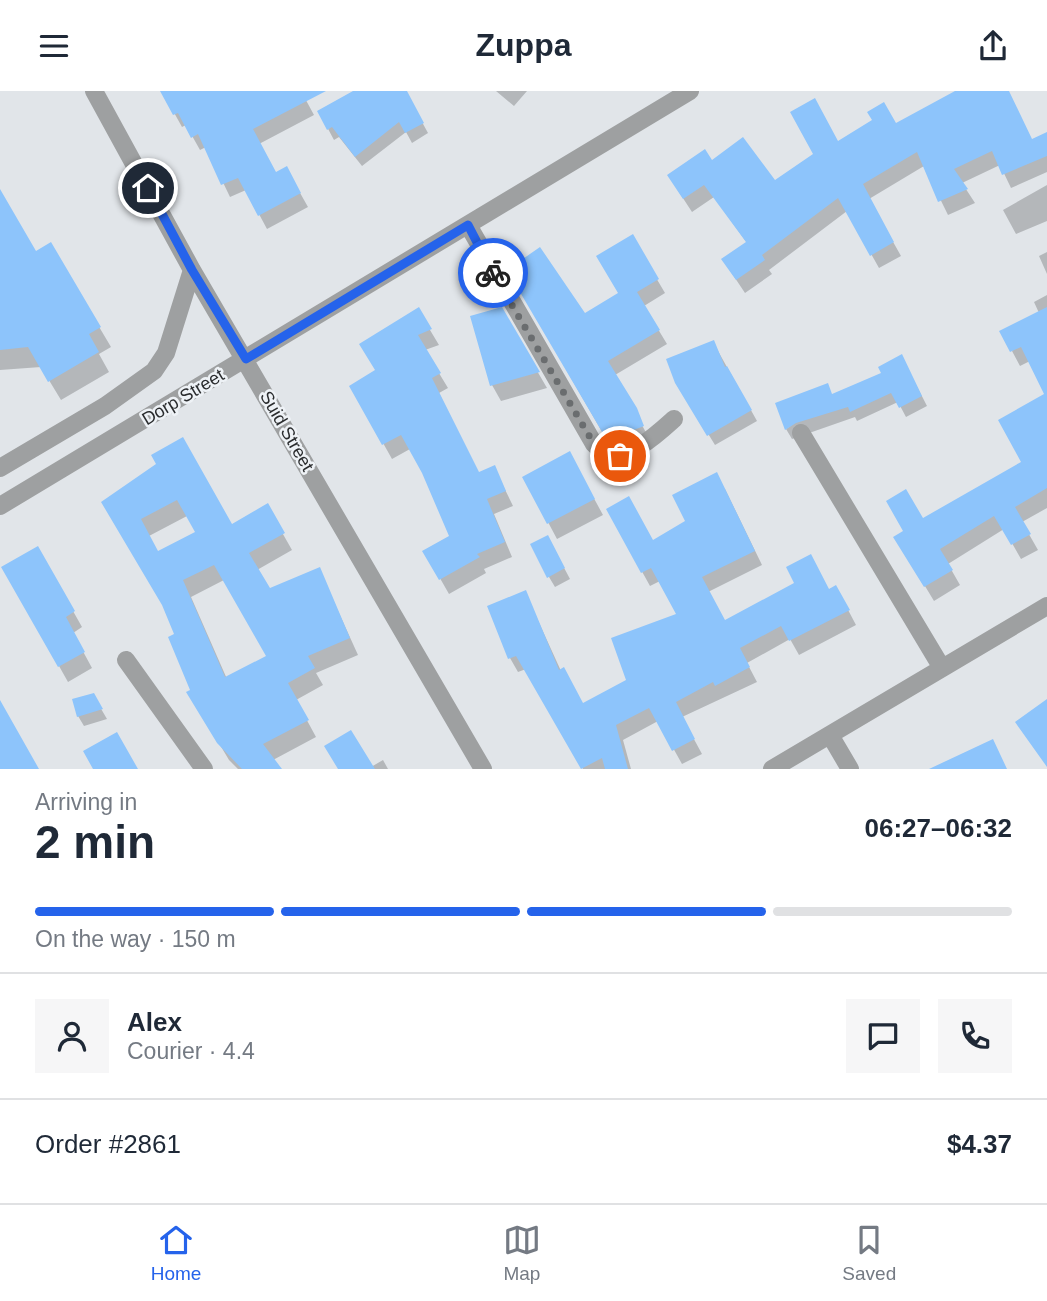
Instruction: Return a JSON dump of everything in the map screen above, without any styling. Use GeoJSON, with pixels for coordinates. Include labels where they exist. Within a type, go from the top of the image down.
{"type":"FeatureCollection","features":[{"type":"Feature","properties":{"kind":"street","name":"Suid Street"},"geometry":{"type":"LineString","coordinates":[[94,91],[192,270],[483,769]]}},
{"type":"Feature","properties":{"kind":"street","name":"Dorp Street"},"geometry":{"type":"LineString","coordinates":[[0,506],[690,91]]}},
{"type":"Feature","properties":{"kind":"street"},"geometry":{"type":"LineString","coordinates":[[468,225],[587,432],[605,455],[620,456],[648,441],[674,419]]}},
{"type":"Feature","properties":{"kind":"street","name":"Dorp Street"},"geometry":{"type":"LineString","coordinates":[[0,468],[105,406],[154,371],[166,353],[192,270]]}},
{"type":"Feature","properties":{"kind":"street"},"geometry":{"type":"LineString","coordinates":[[801,433],[942,668]]}},
{"type":"Feature","properties":{"kind":"street"},"geometry":{"type":"LineString","coordinates":[[772,769],[1047,606]]}},
{"type":"Feature","properties":{"kind":"street"},"geometry":{"type":"LineString","coordinates":[[126,660],[204,769]]}},
{"type":"Feature","properties":{"kind":"street"},"geometry":{"type":"LineString","coordinates":[[830,735],[850,769]]}},
{"type":"Feature","properties":{"kind":"building"},"geometry":{"type":"Polygon","coordinates":[[[160,91],[326,91],[253,129],[276,172],[287,166],[301,193],[258,216],[238,178],[221,185],[198,134],[191,138],[178,113],[173,115],[160,91]]]}},
{"type":"Feature","properties":{"kind":"building"},"geometry":{"type":"Polygon","coordinates":[[[353,91],[407,91],[424,123],[405,133],[399,122],[355,157],[332,127],[327,130],[317,111],[353,91]]]}},
{"type":"Feature","properties":{"kind":"building"},"geometry":{"type":"Polygon","coordinates":[[[955,91],[1009,91],[1032,139],[1047,132],[1047,156],[1002,175],[992,151],[954,169],[968,189],[938,202],[917,152],[863,184],[894,242],[870,256],[838,198],[762,255],[765,260],[736,280],[721,259],[746,242],[704,185],[683,199],[667,175],[705,149],[712,160],[743,137],[775,180],[813,154],[790,112],[815,98],[838,141],[872,120],[867,112],[884,102],[896,123],[955,91]]]}},
{"type":"Feature","properties":{"kind":"building"},"geometry":{"type":"Polygon","coordinates":[[[0,189],[36,251],[51,242],[101,327],[89,334],[99,352],[48,382],[28,347],[0,350],[0,189]]]}},
{"type":"Feature","properties":{"kind":"building"},"geometry":{"type":"Polygon","coordinates":[[[633,234],[659,279],[637,292],[660,330],[608,361],[637,408],[644,426],[631,431],[633,437],[629,439],[608,442],[507,270],[540,247],[585,313],[618,293],[596,256],[633,234]]]}},
{"type":"Feature","properties":{"kind":"building"},"geometry":{"type":"Polygon","coordinates":[[[419,307],[432,329],[418,335],[441,373],[432,378],[479,472],[495,465],[506,491],[487,499],[505,542],[477,554],[480,557],[439,580],[422,551],[449,536],[422,473],[401,435],[382,445],[349,386],[375,370],[359,344],[419,307]]]}},
{"type":"Feature","properties":{"kind":"building"},"geometry":{"type":"Polygon","coordinates":[[[502,307],[540,372],[490,386],[470,316],[502,307]]]}},
{"type":"Feature","properties":{"kind":"building"},"geometry":{"type":"Polygon","coordinates":[[[1047,307],[1047,488],[1015,507],[1031,534],[1011,545],[994,516],[940,549],[953,570],[924,587],[893,537],[903,531],[886,501],[906,489],[923,518],[1021,462],[998,420],[1044,394],[1021,347],[1010,352],[999,331],[1047,307]]]}},
{"type":"Feature","properties":{"kind":"building"},"geometry":{"type":"Polygon","coordinates":[[[714,340],[725,367],[727,366],[752,410],[707,436],[675,383],[666,359],[714,340]]]}},
{"type":"Feature","properties":{"kind":"building"},"geometry":{"type":"Polygon","coordinates":[[[902,354],[922,396],[899,408],[891,393],[850,412],[848,407],[796,423],[785,430],[775,403],[828,383],[832,394],[881,373],[878,367],[902,354]]]}},
{"type":"Feature","properties":{"kind":"building"},"geometry":{"type":"Polygon","coordinates":[[[183,437],[232,524],[268,503],[285,533],[249,553],[270,588],[320,567],[350,638],[308,656],[315,668],[288,683],[309,720],[263,744],[282,769],[242,769],[217,743],[186,692],[190,690],[168,637],[174,634],[162,605],[101,502],[156,464],[151,455],[183,437]],[[177,500],[141,519],[158,551],[195,532],[177,500]],[[214,565],[183,580],[225,677],[266,656],[214,565]]]}},
{"type":"Feature","properties":{"kind":"building"},"geometry":{"type":"Polygon","coordinates":[[[570,451],[595,499],[547,524],[522,477],[570,451]]]}},
{"type":"Feature","properties":{"kind":"building"},"geometry":{"type":"Polygon","coordinates":[[[717,472],[755,551],[702,577],[725,620],[794,583],[786,567],[811,554],[829,589],[836,585],[850,610],[789,641],[781,626],[740,648],[750,667],[715,686],[713,682],[676,702],[695,739],[672,751],[649,708],[616,725],[628,769],[605,769],[602,758],[581,769],[516,656],[508,659],[487,606],[526,590],[559,670],[564,667],[583,703],[626,680],[611,638],[676,614],[651,568],[641,573],[606,509],[629,496],[653,540],[685,521],[672,495],[717,472]]]}},
{"type":"Feature","properties":{"kind":"building"},"geometry":{"type":"Polygon","coordinates":[[[548,535],[565,568],[547,578],[530,544],[548,535]]]}},
{"type":"Feature","properties":{"kind":"building"},"geometry":{"type":"Polygon","coordinates":[[[38,546],[75,611],[66,617],[85,652],[58,667],[1,567],[38,546]]]}},
{"type":"Feature","properties":{"kind":"building"},"geometry":{"type":"Polygon","coordinates":[[[94,693],[103,709],[77,717],[72,699],[94,693]]]}},
{"type":"Feature","properties":{"kind":"building"},"geometry":{"type":"Polygon","coordinates":[[[1047,699],[1047,767],[1015,722],[1047,699]]]}},
{"type":"Feature","properties":{"kind":"building"},"geometry":{"type":"Polygon","coordinates":[[[0,700],[39,769],[0,769],[0,700]]]}},
{"type":"Feature","properties":{"kind":"building"},"geometry":{"type":"Polygon","coordinates":[[[351,730],[375,769],[338,769],[324,746],[351,730]]]}},
{"type":"Feature","properties":{"kind":"building"},"geometry":{"type":"Polygon","coordinates":[[[117,732],[138,769],[93,769],[83,751],[117,732]]]}},
{"type":"Feature","properties":{"kind":"building"},"geometry":{"type":"Polygon","coordinates":[[[993,739],[1007,769],[929,769],[993,739]]]}},
{"type":"Feature","properties":{"kind":"way so far"},"geometry":{"type":"LineString","coordinates":[[493,273],[594,444],[605,455],[620,456]]}},
{"type":"Feature","properties":{"kind":"route"},"geometry":{"type":"LineString","coordinates":[[148,188],[192,270],[246,359],[468,225],[493,273]]}}]}
